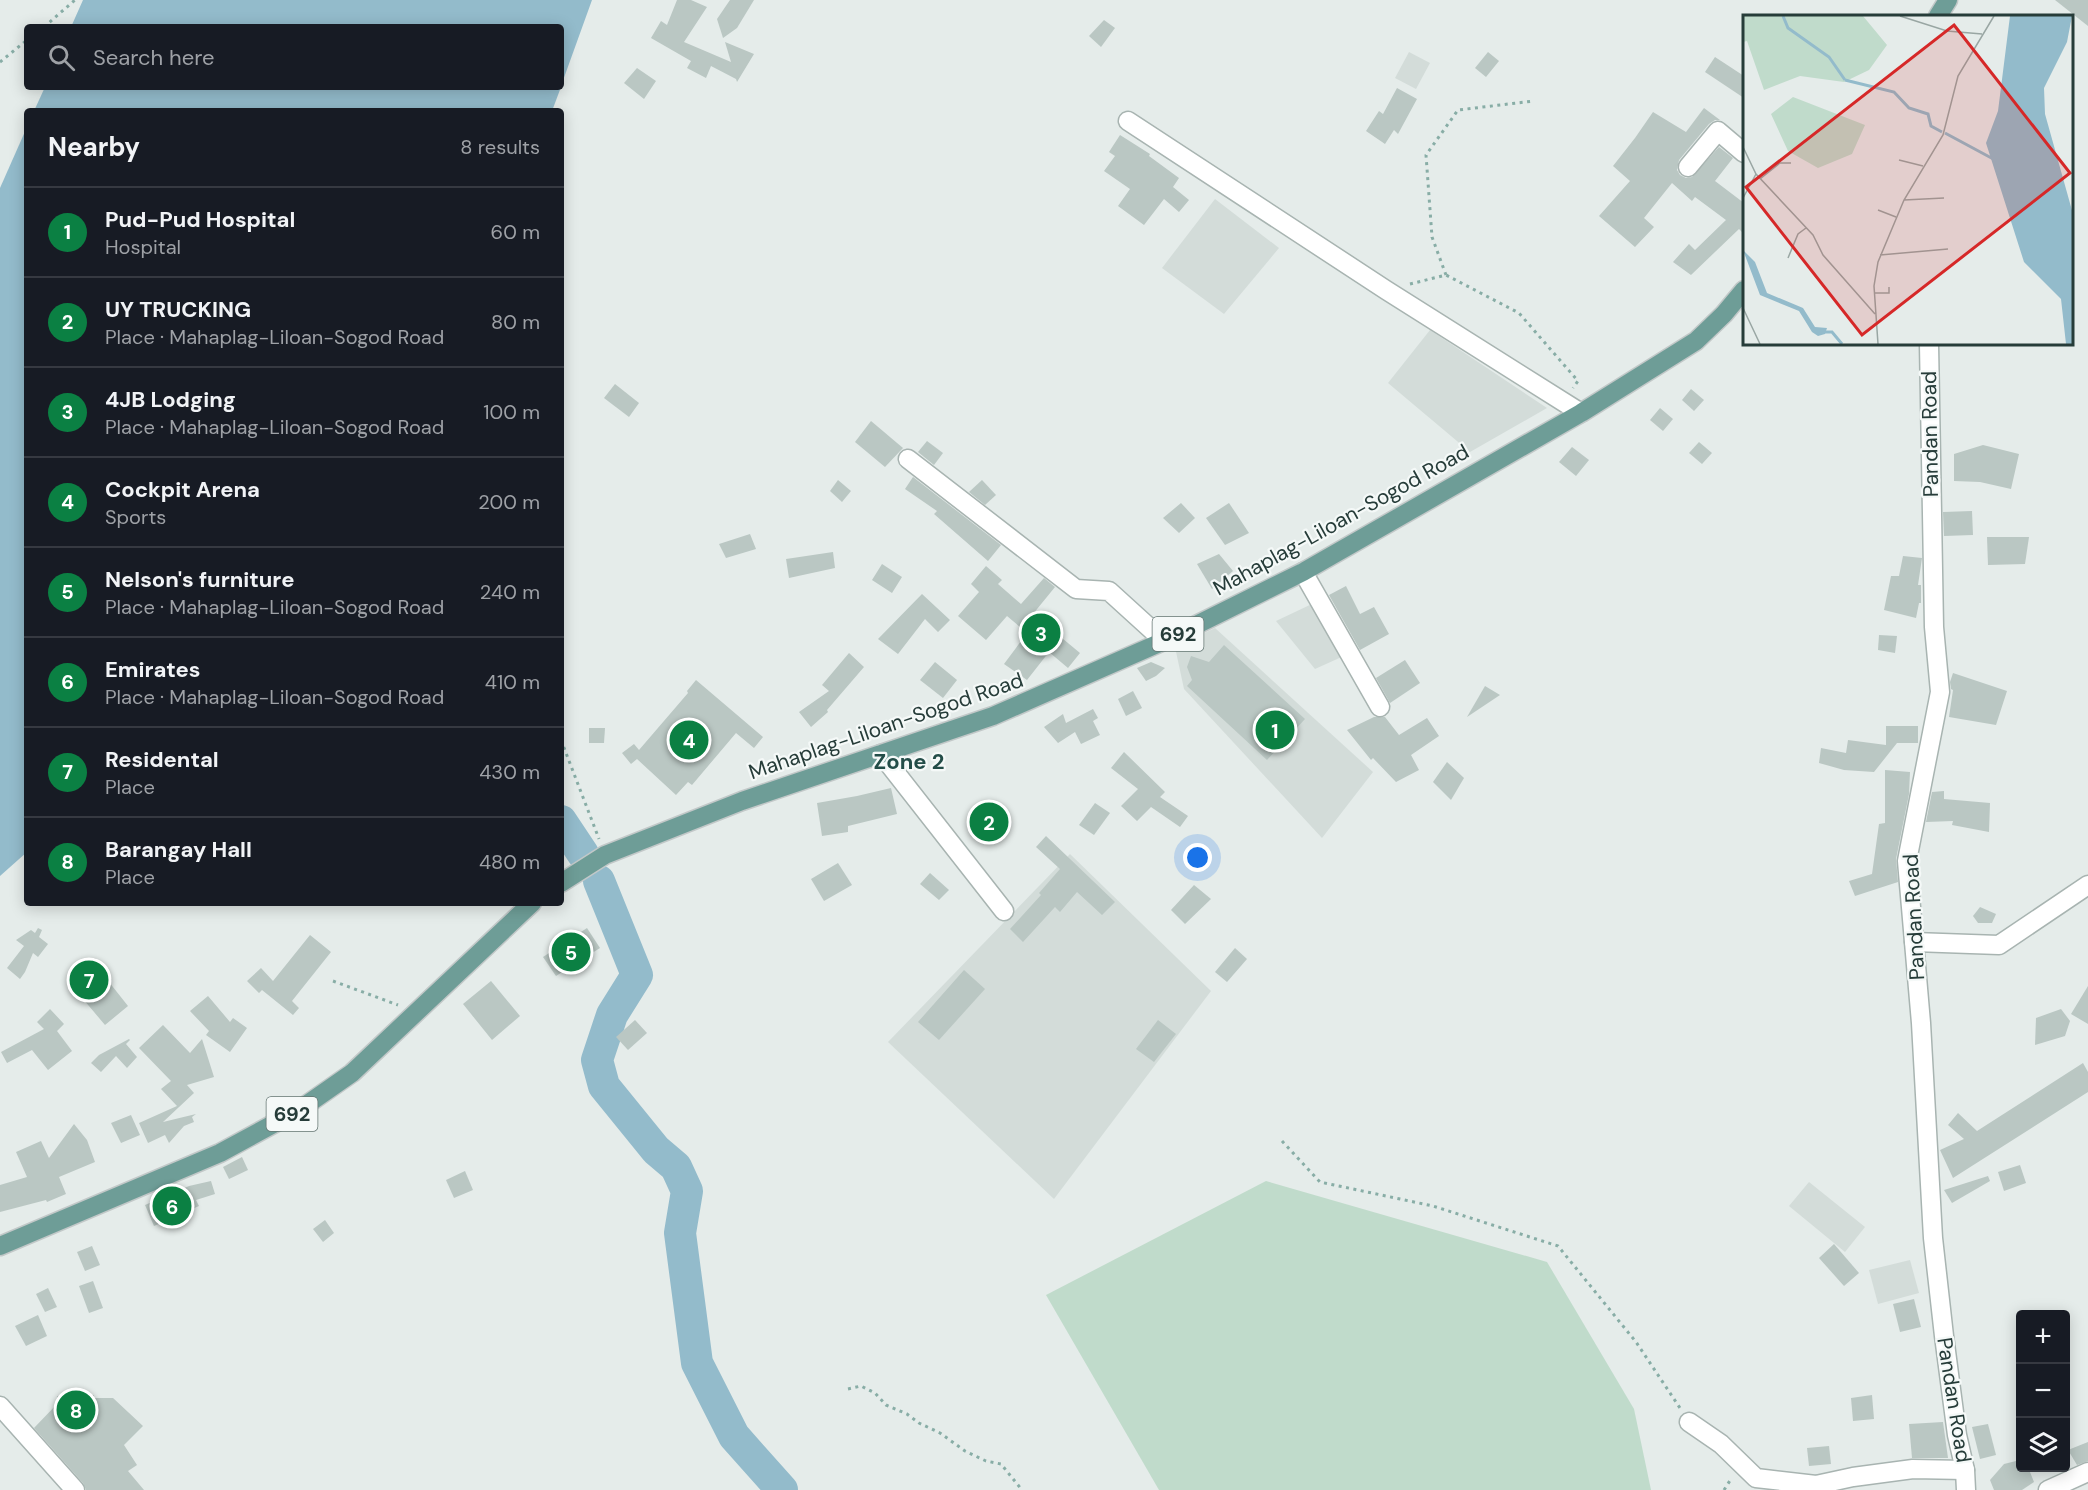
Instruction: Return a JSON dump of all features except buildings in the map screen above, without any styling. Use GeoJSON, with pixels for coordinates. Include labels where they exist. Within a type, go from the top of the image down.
{"type":"FeatureCollection","features":[{"type":"Feature","properties":{"kind":"main road"},"geometry":{"type":"LineString","coordinates":[[1939,15],[1948,0]]}},
{"type":"Feature","properties":{"kind":"main road","name":"Mahaplag-Liloan-Sogod Road"},"geometry":{"type":"LineString","coordinates":[[564,881],[605,855],[742,801],[993,716],[1164,641],[1303,572],[1581,412],[1696,341],[1724,314],[1743,291]]}},
{"type":"Feature","properties":{"kind":"main road","name":"692"},"geometry":{"type":"LineString","coordinates":[[0,1246],[220,1153],[299,1110],[352,1073],[529,906]]}},
{"type":"Feature","properties":{"kind":"street"},"geometry":{"type":"LineString","coordinates":[[1128,121],[1386,290],[1581,412]]}},
{"type":"Feature","properties":{"kind":"street"},"geometry":{"type":"LineString","coordinates":[[1688,167],[1718,132],[1743,152]]}},
{"type":"Feature","properties":{"kind":"street","name":"Pandan Road"},"geometry":{"type":"LineString","coordinates":[[1929,345],[1934,627],[1940,692],[1907,861],[1935,1248],[1957,1435],[1965,1470],[1966,1490]]}},
{"type":"Feature","properties":{"kind":"street"},"geometry":{"type":"LineString","coordinates":[[908,459],[1076,589],[1108,591],[1164,641]]}},
{"type":"Feature","properties":{"kind":"street"},"geometry":{"type":"LineString","coordinates":[[1303,572],[1380,707]]}},
{"type":"Feature","properties":{"kind":"street"},"geometry":{"type":"LineString","coordinates":[[881,754],[1004,911]]}},
{"type":"Feature","properties":{"kind":"street"},"geometry":{"type":"LineString","coordinates":[[1914,942],[1999,945],[2088,885]]}},
{"type":"Feature","properties":{"kind":"street"},"geometry":{"type":"LineString","coordinates":[[0,1406],[75,1490]]}},
{"type":"Feature","properties":{"kind":"street"},"geometry":{"type":"LineString","coordinates":[[1689,1422],[1721,1444],[1756,1478],[1816,1485],[1913,1469],[1965,1470]]}},
{"type":"Feature","properties":{"kind":"street"},"geometry":{"type":"LineString","coordinates":[[2048,1490],[2088,1472]]}},
{"type":"Feature","properties":{"kind":"path"},"geometry":{"type":"LineString","coordinates":[[47,24],[75,0]]}},
{"type":"Feature","properties":{"kind":"path"},"geometry":{"type":"LineString","coordinates":[[0,62],[24,42]]}},
{"type":"Feature","properties":{"kind":"path"},"geometry":{"type":"LineString","coordinates":[[1446,275],[1432,237],[1426,155],[1458,110],[1534,101]]}},
{"type":"Feature","properties":{"kind":"path"},"geometry":{"type":"LineString","coordinates":[[1386,290],[1446,275],[1519,313],[1578,381],[1562,401]]}},
{"type":"Feature","properties":{"kind":"path"},"geometry":{"type":"LineString","coordinates":[[564,748],[605,855]]}},
{"type":"Feature","properties":{"kind":"path"},"geometry":{"type":"LineString","coordinates":[[333,981],[416,1012]]}},
{"type":"Feature","properties":{"kind":"path"},"geometry":{"type":"LineString","coordinates":[[1282,1141],[1320,1182],[1433,1206],[1558,1246],[1636,1342],[1689,1422]]}},
{"type":"Feature","properties":{"kind":"path"},"geometry":{"type":"LineString","coordinates":[[848,1389],[861,1386],[875,1393],[886,1405],[940,1433],[965,1451],[986,1461],[1001,1464],[1022,1490]]}},
{"type":"Feature","properties":{"kind":"shaded area"},"geometry":{"type":"Polygon","coordinates":[[[1409,52],[1430,63],[1416,89],[1395,78],[1409,52]]]}},
{"type":"Feature","properties":{"kind":"shaded area"},"geometry":{"type":"Polygon","coordinates":[[[1215,199],[1279,248],[1224,314],[1162,268],[1215,199]]]}},
{"type":"Feature","properties":{"kind":"shaded area"},"geometry":{"type":"Polygon","coordinates":[[[1430,330],[1547,408],[1470,452],[1388,383],[1430,330]]]}},
{"type":"Feature","properties":{"kind":"shaded area"},"geometry":{"type":"Polygon","coordinates":[[[1314,603],[1346,655],[1315,669],[1276,621],[1314,603]]]}},
{"type":"Feature","properties":{"kind":"shaded area"},"geometry":{"type":"Polygon","coordinates":[[[1215,628],[1373,772],[1322,838],[1184,689],[1175,647],[1215,628]]]}},
{"type":"Feature","properties":{"kind":"shaded area"},"geometry":{"type":"Polygon","coordinates":[[[1070,854],[1211,991],[1054,1199],[888,1042],[1070,854]]]}},
{"type":"Feature","properties":{"kind":"shaded area"},"geometry":{"type":"Polygon","coordinates":[[[1809,1182],[1865,1227],[1845,1252],[1789,1206],[1809,1182]]]}},
{"type":"Feature","properties":{"kind":"shaded area"},"geometry":{"type":"Polygon","coordinates":[[[1910,1260],[1919,1293],[1878,1304],[1869,1270],[1910,1260]]]}},
{"type":"Feature","properties":{"kind":"green space"},"geometry":{"type":"Polygon","coordinates":[[[1266,1181],[1547,1262],[1634,1409],[1651,1490],[1159,1490],[1046,1295],[1266,1181]]]}},
{"type":"Feature","properties":{"kind":"water"},"geometry":{"type":"Polygon","coordinates":[[[83,0],[592,0],[564,78],[564,24],[72,24],[83,0]]]}},
{"type":"Feature","properties":{"kind":"water"},"geometry":{"type":"Polygon","coordinates":[[[44,90],[560,90],[553,108],[35,108],[44,90]]]}},
{"type":"Feature","properties":{"kind":"water"},"geometry":{"type":"Polygon","coordinates":[[[24,134],[24,855],[0,876],[0,188],[24,134]]]}},
{"type":"Feature","properties":{"kind":"waterway"},"geometry":{"type":"LineString","coordinates":[[564,826],[583,854]]}},
{"type":"Feature","properties":{"kind":"waterway"},"geometry":{"type":"LineString","coordinates":[[599,881],[637,975],[612,1015],[597,1060],[604,1086],[656,1150],[676,1167],[687,1191],[680,1233],[697,1363],[734,1436],[782,1490]]}},
{"type":"Feature","properties":{"kind":"place","name":"4JB Lodging"},"geometry":{"type":"Point","coordinates":[1041,633]}},
{"type":"Feature","properties":{"kind":"place","name":"Pud-Pud Hospital"},"geometry":{"type":"Point","coordinates":[1275,730]}},
{"type":"Feature","properties":{"kind":"place","name":"Cockpit Arena"},"geometry":{"type":"Point","coordinates":[689,740]}},
{"type":"Feature","properties":{"kind":"place","name":"UY TRUCKING"},"geometry":{"type":"Point","coordinates":[989,822]}},
{"type":"Feature","properties":{"kind":"place","name":"Nelson's furniture"},"geometry":{"type":"Point","coordinates":[571,952]}},
{"type":"Feature","properties":{"kind":"place","name":"Residental"},"geometry":{"type":"Point","coordinates":[89,980]}},
{"type":"Feature","properties":{"kind":"place","name":"Emirates"},"geometry":{"type":"Point","coordinates":[172,1206]}},
{"type":"Feature","properties":{"kind":"place","name":"Barangay Hall"},"geometry":{"type":"Point","coordinates":[76,1410]}},
{"type":"Feature","properties":{"kind":"district","name":"Zone 2"},"geometry":{"type":"Point","coordinates":[909,761]}}]}
